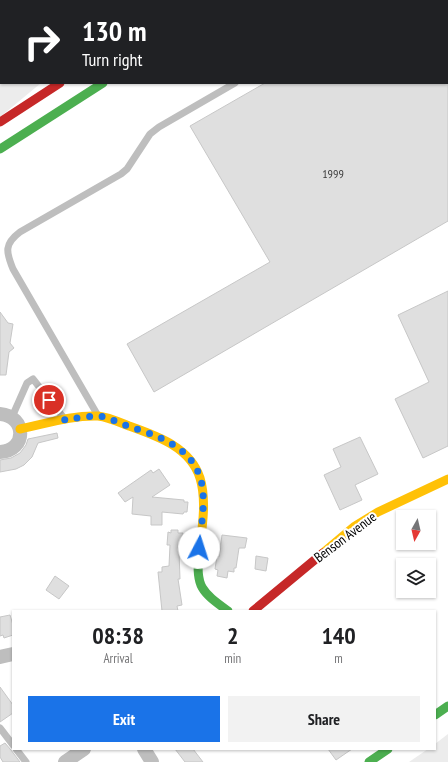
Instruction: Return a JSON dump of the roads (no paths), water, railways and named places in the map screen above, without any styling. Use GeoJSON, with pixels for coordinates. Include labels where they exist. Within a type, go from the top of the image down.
{"type":"FeatureCollection","features":[{"type":"Feature","properties":{"kind":"main road"},"geometry":{"type":"LineString","coordinates":[[0,122],[58,84]]}},
{"type":"Feature","properties":{"kind":"main road"},"geometry":{"type":"LineString","coordinates":[[0,149],[101,84]]}},
{"type":"Feature","properties":{"kind":"main road"},"geometry":{"type":"LineString","coordinates":[[20,429],[65,420],[98,416],[109,418],[167,440],[178,448],[196,468],[200,478],[203,502],[197,574],[199,585],[211,599],[227,610]]}},
{"type":"Feature","properties":{"kind":"main road","name":"Benson Avenue"},"geometry":{"type":"LineString","coordinates":[[254,610],[355,526],[378,512],[448,478]]}},
{"type":"Feature","properties":{"kind":"main road"},"geometry":{"type":"LineString","coordinates":[[436,714],[448,706]]}},
{"type":"Feature","properties":{"kind":"main road"},"geometry":{"type":"LineString","coordinates":[[369,762],[387,750]]}},
{"type":"Feature","properties":{"kind":"street"},"geometry":{"type":"LineString","coordinates":[[0,452],[10,450],[18,442],[20,429],[17,422],[6,416]]}},
{"type":"Feature","properties":{"kind":"street"},"geometry":{"type":"LineString","coordinates":[[0,657],[12,654]]}},
{"type":"Feature","properties":{"kind":"street"},"geometry":{"type":"LineString","coordinates":[[65,762],[83,750]]}},
{"type":"Feature","properties":{"kind":"street"},"geometry":{"type":"LineString","coordinates":[[145,750],[152,762]]}},
{"type":"Feature","properties":{"kind":"lane"},"geometry":{"type":"LineString","coordinates":[[98,416],[13,269],[7,250],[9,243],[20,232],[121,174],[127,169],[150,134],[159,127],[233,84]]}},
{"type":"Feature","properties":{"kind":"lane"},"geometry":{"type":"LineString","coordinates":[[6,416],[27,383],[33,379],[65,420]]}},
{"type":"Feature","properties":{"kind":"lane"},"geometry":{"type":"LineString","coordinates":[[0,728],[12,744]]}},
{"type":"Feature","properties":{"kind":"lane"},"geometry":{"type":"LineString","coordinates":[[17,750],[26,762]]}}]}
